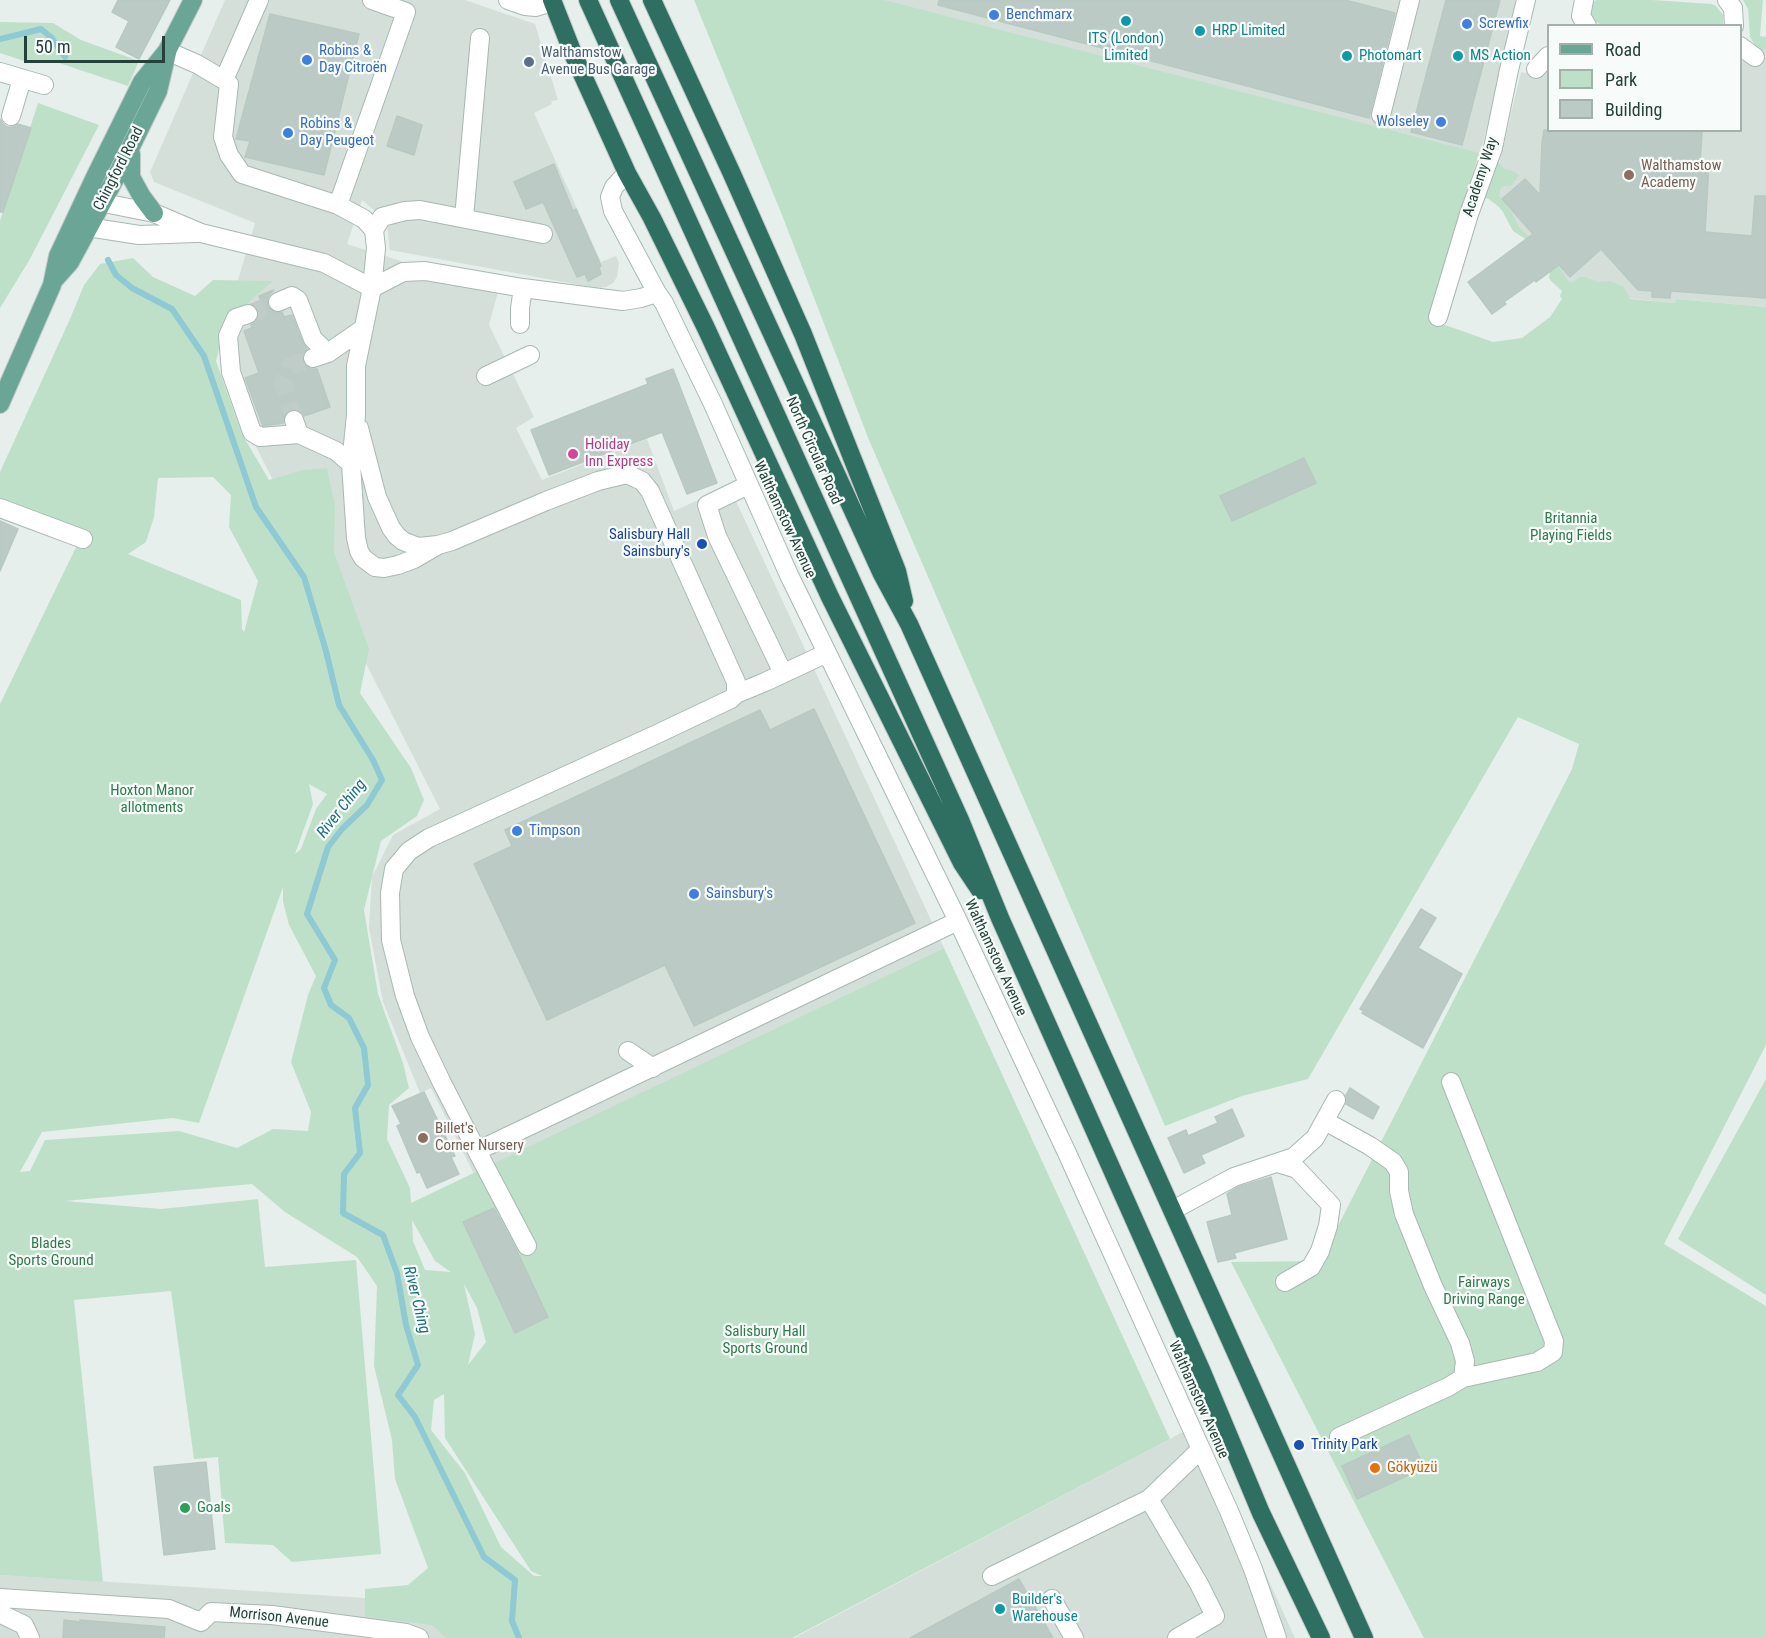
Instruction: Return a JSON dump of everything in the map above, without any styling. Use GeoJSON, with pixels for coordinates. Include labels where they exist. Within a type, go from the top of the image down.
{"type":"FeatureCollection","features":[{"type":"Feature","properties":{"kind":"highway","name":"North Circular Road"},"geometry":{"type":"LineString","coordinates":[[588,0],[960,820],[1000,918]]}},
{"type":"Feature","properties":{"kind":"highway","name":"North Circular Road"},"geometry":{"type":"LineString","coordinates":[[619,0],[882,574],[909,624]]}},
{"type":"Feature","properties":{"kind":"highway"},"geometry":{"type":"LineString","coordinates":[[652,0],[803,334],[897,571],[909,624],[1364,1638]]}},
{"type":"Feature","properties":{"kind":"highway"},"geometry":{"type":"LineString","coordinates":[[552,1],[574,56],[627,173],[706,328],[830,597],[962,862],[1000,918]]}},
{"type":"Feature","properties":{"kind":"highway","name":"Walthamstow Avenue"},"geometry":{"type":"LineString","coordinates":[[1000,918],[1202,1372],[1262,1513],[1321,1638]]}},
{"type":"Feature","properties":{"kind":"main road","name":"Chingford Road"},"geometry":{"type":"LineString","coordinates":[[0,404],[54,280],[70,262],[122,112],[167,51],[193,0]]}},
{"type":"Feature","properties":{"kind":"main road","name":"Chingford Road"},"geometry":{"type":"LineString","coordinates":[[93,201],[131,146],[158,91],[167,51]]}},
{"type":"Feature","properties":{"kind":"main road"},"geometry":{"type":"LineString","coordinates":[[131,146],[131,177],[154,213]]}},
{"type":"Feature","properties":{"kind":"street"},"geometry":{"type":"LineString","coordinates":[[224,80],[259,0]]}},
{"type":"Feature","properties":{"kind":"street"},"geometry":{"type":"LineString","coordinates":[[338,205],[406,12],[372,0]]}},
{"type":"Feature","properties":{"kind":"street"},"geometry":{"type":"LineString","coordinates":[[508,0],[536,7],[552,1]]}},
{"type":"Feature","properties":{"kind":"street"},"geometry":{"type":"LineString","coordinates":[[1381,115],[1410,0]]}},
{"type":"Feature","properties":{"kind":"street","name":"Academy Way"},"geometry":{"type":"LineString","coordinates":[[1438,317],[1469,214],[1493,148],[1526,0]]}},
{"type":"Feature","properties":{"kind":"street"},"geometry":{"type":"LineString","coordinates":[[1583,24],[1581,16],[1584,0]]}},
{"type":"Feature","properties":{"kind":"street"},"geometry":{"type":"LineString","coordinates":[[1727,0],[1732,8],[1734,24]]}},
{"type":"Feature","properties":{"kind":"street"},"geometry":{"type":"LineString","coordinates":[[464,218],[480,38]]}},
{"type":"Feature","properties":{"kind":"street"},"geometry":{"type":"LineString","coordinates":[[167,51],[197,64],[229,84],[223,137],[229,155],[242,174],[338,205],[364,219],[374,230],[376,248],[372,288],[356,366],[356,415],[351,464],[358,551],[375,567],[384,568],[414,559],[438,545]]}},
{"type":"Feature","properties":{"kind":"street"},"geometry":{"type":"LineString","coordinates":[[1536,69],[1547,57]]}},
{"type":"Feature","properties":{"kind":"street"},"geometry":{"type":"LineString","coordinates":[[0,72],[44,85]]}},
{"type":"Feature","properties":{"kind":"street"},"geometry":{"type":"LineString","coordinates":[[11,116],[22,79]]}},
{"type":"Feature","properties":{"kind":"street","name":"Walthamstow Avenue"},"geometry":{"type":"LineString","coordinates":[[627,173],[614,188],[610,197],[613,211],[713,404],[748,485],[827,653],[958,921],[1071,1162],[1201,1449],[1252,1569],[1275,1637]]}},
{"type":"Feature","properties":{"kind":"street"},"geometry":{"type":"LineString","coordinates":[[93,201],[154,213],[201,233],[324,263],[372,288]]}},
{"type":"Feature","properties":{"kind":"street"},"geometry":{"type":"LineString","coordinates":[[374,230],[382,217],[420,210],[543,234]]}},
{"type":"Feature","properties":{"kind":"street"},"geometry":{"type":"LineString","coordinates":[[81,226],[139,235],[201,233]]}},
{"type":"Feature","properties":{"kind":"street"},"geometry":{"type":"LineString","coordinates":[[372,288],[403,272],[424,271],[623,302],[641,298],[660,298]]}},
{"type":"Feature","properties":{"kind":"street"},"geometry":{"type":"LineString","coordinates":[[520,324],[523,288]]}},
{"type":"Feature","properties":{"kind":"street"},"geometry":{"type":"LineString","coordinates":[[278,302],[292,296],[298,300],[321,355],[364,328]]}},
{"type":"Feature","properties":{"kind":"street"},"geometry":{"type":"LineString","coordinates":[[248,314],[236,318],[228,336],[231,372],[252,432],[260,437],[296,427],[336,451],[351,464]]}},
{"type":"Feature","properties":{"kind":"street"},"geometry":{"type":"LineString","coordinates":[[486,376],[530,355]]}},
{"type":"Feature","properties":{"kind":"street"},"geometry":{"type":"LineString","coordinates":[[356,415],[377,497],[391,528],[397,536],[418,547],[452,542],[546,501],[598,482],[627,474],[642,481],[650,491],[736,682],[736,694]]}},
{"type":"Feature","properties":{"kind":"street"},"geometry":{"type":"LineString","coordinates":[[748,485],[707,505],[717,536],[783,673]]}},
{"type":"Feature","properties":{"kind":"street"},"geometry":{"type":"LineString","coordinates":[[0,508],[83,539]]}},
{"type":"Feature","properties":{"kind":"street"},"geometry":{"type":"LineString","coordinates":[[527,1246],[420,1037],[405,996],[392,940],[390,892],[394,869],[409,851],[429,838],[655,735],[731,699],[736,694],[827,653]]}},
{"type":"Feature","properties":{"kind":"street"},"geometry":{"type":"LineString","coordinates":[[477,1151],[958,921]]}},
{"type":"Feature","properties":{"kind":"street"},"geometry":{"type":"LineString","coordinates":[[628,1051],[653,1068]]}},
{"type":"Feature","properties":{"kind":"street"},"geometry":{"type":"LineString","coordinates":[[1339,1437],[1463,1378],[1537,1362],[1553,1352],[1554,1341],[1451,1082]]}},
{"type":"Feature","properties":{"kind":"street"},"geometry":{"type":"LineString","coordinates":[[1173,1210],[1234,1177],[1294,1157],[1315,1138],[1336,1100]]}},
{"type":"Feature","properties":{"kind":"street"},"geometry":{"type":"LineString","coordinates":[[1325,1121],[1393,1162],[1398,1172],[1404,1214],[1433,1287],[1460,1343],[1465,1361],[1463,1378]]}},
{"type":"Feature","properties":{"kind":"street"},"geometry":{"type":"LineString","coordinates":[[1276,1163],[1297,1169],[1331,1205],[1328,1226],[1320,1251],[1311,1267],[1285,1282]]}},
{"type":"Feature","properties":{"kind":"street"},"geometry":{"type":"LineString","coordinates":[[992,1576],[1149,1499],[1201,1449]]}},
{"type":"Feature","properties":{"kind":"street"},"geometry":{"type":"LineString","coordinates":[[1149,1499],[1215,1616],[1177,1638]]}},
{"type":"Feature","properties":{"kind":"street","name":"Morrison Avenue"},"geometry":{"type":"LineString","coordinates":[[0,1598],[169,1609],[201,1622],[211,1612],[272,1615],[406,1632],[419,1638]]}},
{"type":"Feature","properties":{"kind":"street"},"geometry":{"type":"LineString","coordinates":[[1052,1599],[1074,1638]]}},
{"type":"Feature","properties":{"kind":"street"},"geometry":{"type":"LineString","coordinates":[[0,1609],[3,1615],[24,1625],[30,1638]]}},
{"type":"Feature","properties":{"kind":"shaded area"},"geometry":{"type":"Polygon","coordinates":[[[225,0],[465,0],[535,24],[558,100],[551,101],[552,104],[534,113],[601,262],[616,256],[619,263],[617,277],[613,283],[606,287],[596,288],[390,250],[387,225],[382,217],[362,200],[347,244],[498,292],[489,325],[534,417],[516,428],[542,480],[647,439],[674,511],[729,486],[944,948],[474,1174],[431,1088],[420,1093],[383,1002],[369,928],[372,877],[393,835],[440,809],[247,429],[218,347],[255,223],[154,182],[150,172],[225,0]]]}},
{"type":"Feature","properties":{"kind":"shaded area"},"geometry":{"type":"Polygon","coordinates":[[[868,0],[1520,0],[1479,158],[868,0]]]}},
{"type":"Feature","properties":{"kind":"shaded area","name":"Walthamstow Academy"},"geometry":{"type":"Polygon","coordinates":[[[1766,48],[1766,307],[1676,299],[1675,303],[1566,292],[1485,187],[1499,164],[1521,72],[1543,76],[1547,71],[1547,132],[1742,132],[1742,61],[1766,48]]]}},
{"type":"Feature","properties":{"kind":"shaded area"},"geometry":{"type":"Polygon","coordinates":[[[1197,1424],[1295,1638],[794,1638],[1170,1439],[1197,1424]]]}},
{"type":"Feature","properties":{"kind":"shaded area"},"geometry":{"type":"Polygon","coordinates":[[[0,1575],[460,1604],[499,1638],[0,1638],[0,1575]]]}},
{"type":"Feature","properties":{"kind":"green space"},"geometry":{"type":"Polygon","coordinates":[[[694,0],[884,0],[1479,153],[1431,316],[1437,322],[1493,342],[1522,338],[1550,317],[1562,299],[1560,296],[1562,291],[1551,281],[1550,272],[1524,238],[1513,231],[1498,206],[1487,198],[1483,201],[1493,177],[1494,165],[1498,162],[1505,169],[1519,175],[1511,186],[1504,186],[1500,189],[1499,196],[1519,227],[1559,267],[1569,282],[1574,282],[1579,277],[1598,282],[1610,281],[1624,287],[1630,299],[1675,303],[1676,299],[1766,307],[1766,1045],[1664,1244],[1766,1306],[1766,1638],[1424,1638],[1231,1262],[1320,1261],[1572,769],[1579,744],[1518,717],[1308,1079],[1242,1096],[1165,1126],[869,440],[782,215],[694,0]]]}},
{"type":"Feature","properties":{"kind":"green space"},"geometry":{"type":"Polygon","coordinates":[[[1596,0],[1652,0],[1712,4],[1723,15],[1723,24],[1600,24],[1591,18],[1589,6],[1596,0]]]}},
{"type":"Feature","properties":{"kind":"green space"},"geometry":{"type":"Polygon","coordinates":[[[1743,0],[1763,0],[1760,36],[1766,37],[1766,48],[1760,53],[1750,37],[1748,9],[1743,0]]]}},
{"type":"Feature","properties":{"kind":"green space"},"geometry":{"type":"Polygon","coordinates":[[[0,22],[53,23],[81,40],[139,61],[128,86],[56,62],[24,61],[0,53],[0,22]]]}},
{"type":"Feature","properties":{"kind":"green space"},"geometry":{"type":"Polygon","coordinates":[[[38,103],[99,125],[30,259],[0,308],[0,221],[38,103]]]}},
{"type":"Feature","properties":{"kind":"green space"},"geometry":{"type":"Polygon","coordinates":[[[133,258],[153,277],[195,296],[213,280],[273,281],[251,300],[224,329],[216,361],[242,434],[269,480],[303,470],[327,468],[335,506],[334,552],[369,649],[360,693],[411,768],[424,800],[417,816],[381,841],[364,910],[378,994],[403,1063],[409,1088],[389,1105],[387,1139],[410,1188],[411,1203],[944,948],[1170,1439],[792,1638],[446,1638],[432,1625],[365,1617],[365,1589],[408,1585],[428,1568],[395,1479],[392,1440],[374,1366],[377,1286],[357,1257],[285,1212],[252,1184],[65,1201],[161,1209],[258,1199],[265,1267],[356,1260],[381,1554],[292,1562],[273,1545],[225,1543],[218,1457],[194,1459],[171,1291],[74,1300],[103,1582],[0,1575],[0,704],[79,541],[0,502],[0,472],[84,285],[100,264],[133,258]],[[213,477],[158,478],[154,517],[146,542],[128,554],[241,600],[244,632],[258,581],[229,527],[231,495],[213,477]],[[309,784],[313,804],[295,854],[301,849],[316,809],[327,794],[309,784]],[[283,887],[199,1123],[173,1118],[42,1132],[20,1172],[30,1171],[45,1140],[179,1131],[237,1148],[273,1129],[308,1131],[311,1112],[291,1062],[308,995],[316,976],[289,925],[283,901],[283,887]],[[412,1220],[413,1241],[425,1270],[451,1272],[435,1261],[412,1220]],[[464,1284],[475,1334],[468,1365],[486,1342],[477,1308],[464,1284]],[[444,1394],[434,1400],[431,1430],[465,1473],[501,1547],[534,1576],[542,1576],[531,1571],[445,1438],[444,1394]]]}},
{"type":"Feature","properties":{"kind":"green space"},"geometry":{"type":"Polygon","coordinates":[[[1766,1079],[1766,1295],[1678,1239],[1766,1079]]]}},
{"type":"Feature","properties":{"kind":"building"},"geometry":{"type":"Polygon","coordinates":[[[118,0],[170,0],[139,59],[116,47],[129,21],[112,12],[118,0]]]}},
{"type":"Feature","properties":{"kind":"building"},"geometry":{"type":"Polygon","coordinates":[[[939,0],[1345,0],[1395,13],[1369,118],[938,5],[939,0]]]}},
{"type":"Feature","properties":{"kind":"building"},"geometry":{"type":"Polygon","coordinates":[[[1446,0],[1500,0],[1462,145],[1411,132],[1446,0]]]}},
{"type":"Feature","properties":{"kind":"building"},"geometry":{"type":"Polygon","coordinates":[[[270,14],[359,34],[324,175],[245,157],[250,141],[236,139],[270,14]]]}},
{"type":"Feature","properties":{"kind":"building"},"geometry":{"type":"Polygon","coordinates":[[[397,116],[422,125],[414,155],[387,146],[397,116]]]}},
{"type":"Feature","properties":{"kind":"building"},"geometry":{"type":"Polygon","coordinates":[[[0,119],[7,127],[18,124],[31,128],[3,212],[0,212],[0,119]]]}},
{"type":"Feature","properties":{"kind":"building","name":"Walthamstow Academy"},"geometry":{"type":"Polygon","coordinates":[[[1544,130],[1547,132],[1702,132],[1700,163],[1709,164],[1705,232],[1752,236],[1755,196],[1766,196],[1766,298],[1671,291],[1670,298],[1652,297],[1652,291],[1638,290],[1601,249],[1570,277],[1559,265],[1504,302],[1506,304],[1492,314],[1468,282],[1533,234],[1502,199],[1525,179],[1540,195],[1544,130]]]}},
{"type":"Feature","properties":{"kind":"building"},"geometry":{"type":"Polygon","coordinates":[[[554,164],[573,211],[576,209],[601,266],[599,267],[601,274],[588,281],[585,274],[577,277],[543,202],[526,209],[514,182],[554,164]]]}},
{"type":"Feature","properties":{"kind":"building"},"geometry":{"type":"Polygon","coordinates":[[[274,290],[267,300],[268,307],[276,313],[282,312],[284,317],[292,315],[307,349],[302,355],[303,362],[310,369],[317,369],[330,407],[304,416],[301,411],[291,409],[285,413],[283,423],[263,426],[245,378],[259,373],[244,331],[252,328],[251,325],[259,317],[254,305],[261,302],[259,296],[274,290]]]}},
{"type":"Feature","properties":{"kind":"building","name":"Holiday Inn Express"},"geometry":{"type":"Polygon","coordinates":[[[673,369],[717,483],[687,494],[662,432],[549,475],[531,430],[648,384],[646,379],[673,369]]]}},
{"type":"Feature","properties":{"kind":"building"},"geometry":{"type":"Polygon","coordinates":[[[1304,458],[1316,483],[1232,521],[1220,496],[1304,458]]]}},
{"type":"Feature","properties":{"kind":"building"},"geometry":{"type":"Polygon","coordinates":[[[0,521],[18,529],[0,571],[0,521]]]}},
{"type":"Feature","properties":{"kind":"building","name":"Sainsbury's"},"geometry":{"type":"Polygon","coordinates":[[[814,709],[915,923],[694,1026],[665,965],[547,1020],[474,864],[512,846],[505,830],[760,710],[770,730],[814,709]]]}},
{"type":"Feature","properties":{"kind":"building"},"geometry":{"type":"Polygon","coordinates":[[[1421,909],[1436,918],[1418,948],[1462,974],[1423,1048],[1362,1013],[1364,1011],[1360,1009],[1421,909]]]}},
{"type":"Feature","properties":{"kind":"building"},"geometry":{"type":"Polygon","coordinates":[[[1350,1088],[1379,1107],[1373,1119],[1346,1104],[1346,1095],[1350,1088]]]}},
{"type":"Feature","properties":{"kind":"building"},"geometry":{"type":"Polygon","coordinates":[[[424,1092],[455,1156],[451,1157],[459,1174],[427,1188],[420,1172],[417,1173],[397,1126],[401,1124],[392,1106],[424,1092]]]}},
{"type":"Feature","properties":{"kind":"building"},"geometry":{"type":"Polygon","coordinates":[[[1232,1109],[1244,1136],[1201,1155],[1205,1163],[1184,1173],[1168,1138],[1186,1130],[1188,1136],[1218,1123],[1215,1117],[1232,1109]]]}},
{"type":"Feature","properties":{"kind":"building"},"geometry":{"type":"Polygon","coordinates":[[[1271,1177],[1287,1239],[1234,1253],[1236,1258],[1218,1262],[1207,1222],[1232,1215],[1227,1194],[1238,1187],[1271,1177]]]}},
{"type":"Feature","properties":{"kind":"building"},"geometry":{"type":"Polygon","coordinates":[[[494,1208],[548,1317],[515,1333],[463,1222],[494,1208]]]}},
{"type":"Feature","properties":{"kind":"building"},"geometry":{"type":"Polygon","coordinates":[[[1409,1435],[1424,1468],[1357,1499],[1342,1466],[1409,1435]]]}},
{"type":"Feature","properties":{"kind":"building","name":"Goals"},"geometry":{"type":"Polygon","coordinates":[[[206,1462],[215,1549],[164,1555],[154,1467],[206,1462]]]}},
{"type":"Feature","properties":{"kind":"building","name":"Builder's Warehouse"},"geometry":{"type":"Polygon","coordinates":[[[1019,1579],[1053,1638],[910,1638],[1019,1579]]]}},
{"type":"Feature","properties":{"kind":"building"},"geometry":{"type":"Polygon","coordinates":[[[64,1620],[165,1627],[164,1638],[63,1638],[64,1620]]]}},
{"type":"Feature","properties":{"kind":"waterway","name":"River Ching"},"geometry":{"type":"LineString","coordinates":[[0,39],[41,29],[51,37],[65,57]]}},
{"type":"Feature","properties":{"kind":"waterway","name":"River Ching"},"geometry":{"type":"LineString","coordinates":[[108,260],[116,275],[132,288],[172,309],[204,356],[256,507],[304,577],[339,705],[373,760],[382,780],[367,805],[342,829],[328,847],[307,914],[335,960],[324,988],[331,1005],[349,1018],[364,1048],[368,1085],[355,1108],[360,1153],[344,1174],[343,1213],[383,1235],[397,1273],[406,1325],[418,1365],[398,1395],[415,1417],[484,1557],[515,1580],[512,1621],[519,1638]]}},
{"type":"Feature","properties":{"kind":"tunnel"},"geometry":{"type":"LineString","coordinates":[[248,314],[278,302]]}},
{"type":"Feature","properties":{"kind":"tunnel"},"geometry":{"type":"LineString","coordinates":[[294,420],[283,384],[290,366],[313,358]]}},
{"type":"Feature","properties":{"kind":"place","name":"Benchmarx"},"geometry":{"type":"Point","coordinates":[994,15]}},
{"type":"Feature","properties":{"kind":"place","name":"ITS (London) Limited"},"geometry":{"type":"Point","coordinates":[1126,21]}},
{"type":"Feature","properties":{"kind":"place","name":"Screwfix"},"geometry":{"type":"Point","coordinates":[1467,24]}},
{"type":"Feature","properties":{"kind":"place","name":"HRP Limited"},"geometry":{"type":"Point","coordinates":[1200,31]}},
{"type":"Feature","properties":{"kind":"place","name":"Photomart"},"geometry":{"type":"Point","coordinates":[1347,56]}},
{"type":"Feature","properties":{"kind":"place","name":"MS Action"},"geometry":{"type":"Point","coordinates":[1458,56]}},
{"type":"Feature","properties":{"kind":"place","name":"Robins & Day Citroën"},"geometry":{"type":"Point","coordinates":[307,60]}},
{"type":"Feature","properties":{"kind":"place","name":"Walthamstow Avenue Bus Garage"},"geometry":{"type":"Point","coordinates":[529,62]}},
{"type":"Feature","properties":{"kind":"place","name":"Wolseley"},"geometry":{"type":"Point","coordinates":[1441,122]}},
{"type":"Feature","properties":{"kind":"place","name":"Robins & Day Peugeot"},"geometry":{"type":"Point","coordinates":[288,133]}},
{"type":"Feature","properties":{"kind":"place","name":"Walthamstow Academy"},"geometry":{"type":"Point","coordinates":[1629,175]}},
{"type":"Feature","properties":{"kind":"place","name":"Holiday Inn Express"},"geometry":{"type":"Point","coordinates":[573,454]}},
{"type":"Feature","properties":{"kind":"place","name":"Salisbury Hall Sainsbury's"},"geometry":{"type":"Point","coordinates":[702,544]}},
{"type":"Feature","properties":{"kind":"place","name":"Timpson"},"geometry":{"type":"Point","coordinates":[517,831]}},
{"type":"Feature","properties":{"kind":"place","name":"Sainsbury's"},"geometry":{"type":"Point","coordinates":[694,894]}},
{"type":"Feature","properties":{"kind":"place","name":"Billet's Corner Nursery"},"geometry":{"type":"Point","coordinates":[423,1138]}},
{"type":"Feature","properties":{"kind":"place","name":"Trinity Park"},"geometry":{"type":"Point","coordinates":[1299,1445]}},
{"type":"Feature","properties":{"kind":"place","name":"Gökyüzü"},"geometry":{"type":"Point","coordinates":[1375,1468]}},
{"type":"Feature","properties":{"kind":"place","name":"Goals"},"geometry":{"type":"Point","coordinates":[185,1508]}},
{"type":"Feature","properties":{"kind":"place","name":"Builder's Warehouse"},"geometry":{"type":"Point","coordinates":[1000,1609]}},
{"type":"Feature","properties":{"kind":"park label","name":"Britannia Playing Fields"},"geometry":{"type":"Point","coordinates":[1571,528]}},
{"type":"Feature","properties":{"kind":"park label","name":"Hoxton Manor allotments"},"geometry":{"type":"Point","coordinates":[152,800]}},
{"type":"Feature","properties":{"kind":"park label","name":"Blades Sports Ground"},"geometry":{"type":"Point","coordinates":[51,1252]}},
{"type":"Feature","properties":{"kind":"park label","name":"Fairways Driving Range"},"geometry":{"type":"Point","coordinates":[1484,1292]}},
{"type":"Feature","properties":{"kind":"park label","name":"Salisbury Hall Sports Ground"},"geometry":{"type":"Point","coordinates":[765,1340]}}]}
